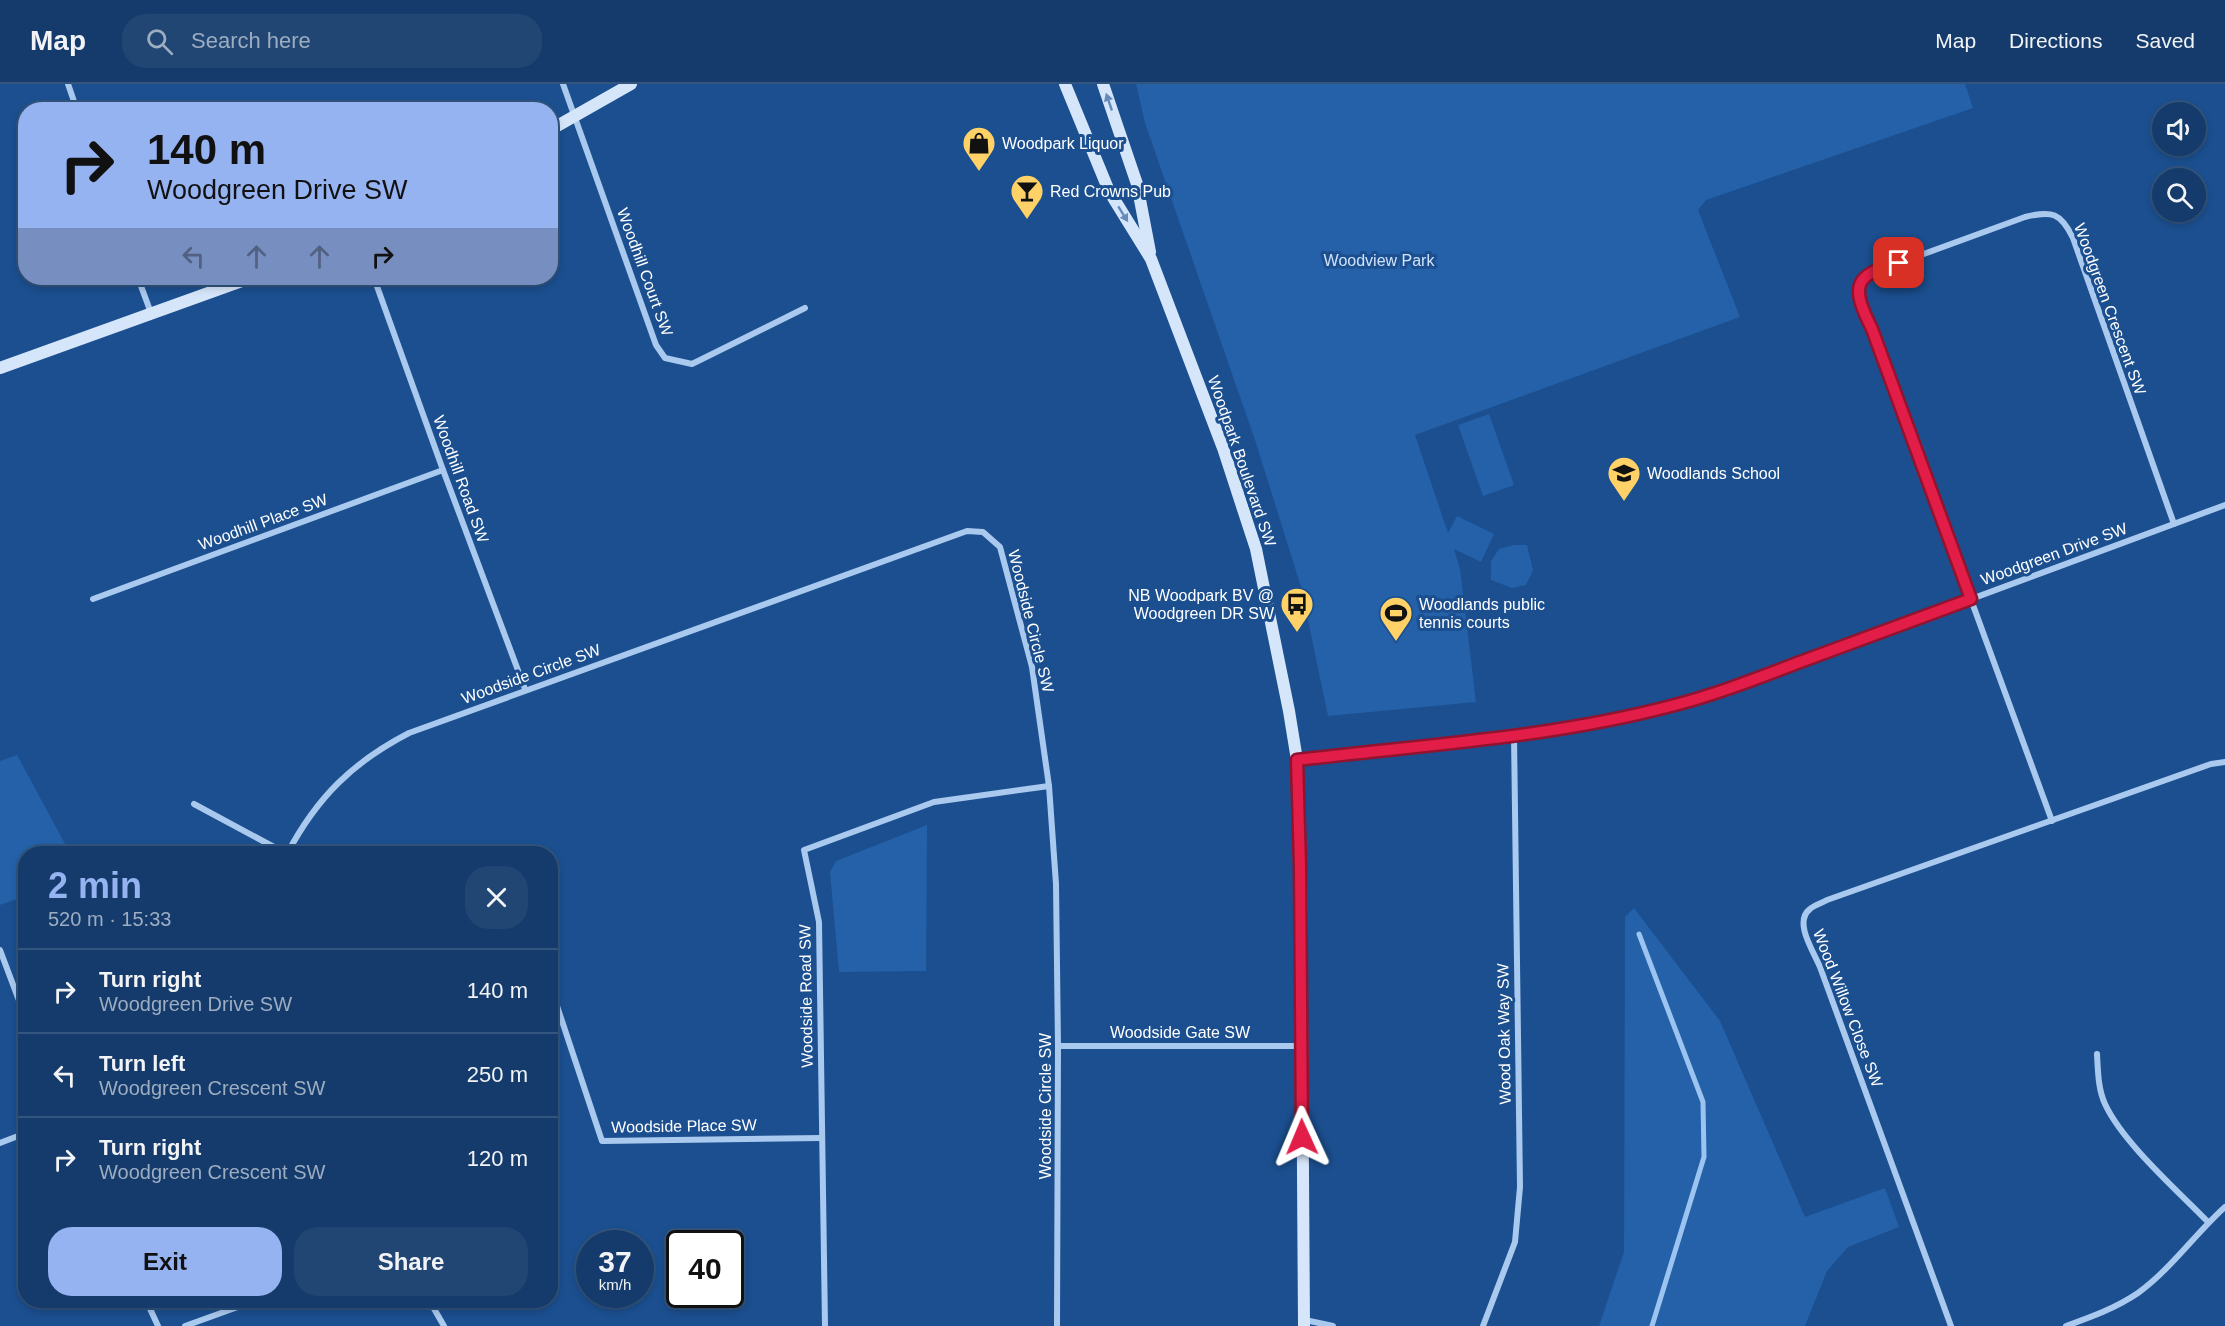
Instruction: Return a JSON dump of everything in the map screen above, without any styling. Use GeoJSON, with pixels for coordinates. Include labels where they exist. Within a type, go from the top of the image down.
{"type":"FeatureCollection","features":[{"type":"Feature","properties":{"kind":"street"},"geometry":{"type":"LineString","coordinates":[[68,84],[74,102]]}},
{"type":"Feature","properties":{"kind":"street"},"geometry":{"type":"LineString","coordinates":[[563,84],[574,116]]}},
{"type":"Feature","properties":{"kind":"street"},"geometry":{"type":"LineString","coordinates":[[558,125],[631,84]]}},
{"type":"Feature","properties":{"kind":"street","name":"Woodpark Boulevard SW"},"geometry":{"type":"LineString","coordinates":[[1065,84],[1109,191],[1151,259]]}},
{"type":"Feature","properties":{"kind":"street","name":"Woodpark Boulevard SW"},"geometry":{"type":"LineString","coordinates":[[1103,84],[1137,184],[1151,259],[1219,437],[1256,549],[1297,760],[1304,1323]]}},
{"type":"Feature","properties":{"kind":"street","name":"Woodhill Court SW"},"geometry":{"type":"LineString","coordinates":[[574,116],[656,345],[665,358],[692,364],[805,308]]}},
{"type":"Feature","properties":{"kind":"street","name":"Woodgreen Crescent SW"},"geometry":{"type":"LineString","coordinates":[[1971,599],[1860,302],[1858,288],[1863,279],[1873,271],[2042,212],[2055,215],[2066,224],[2073,238],[2174,524]]}},
{"type":"Feature","properties":{"kind":"street"},"geometry":{"type":"LineString","coordinates":[[141,285],[151,313]]}},
{"type":"Feature","properties":{"kind":"street"},"geometry":{"type":"LineString","coordinates":[[0,368],[230,285]]}},
{"type":"Feature","properties":{"kind":"street","name":"Woodhill Road SW"},"geometry":{"type":"LineString","coordinates":[[376,285],[442,470],[525,690]]}},
{"type":"Feature","properties":{"kind":"street","name":"Woodhill Place SW"},"geometry":{"type":"LineString","coordinates":[[93,599],[442,470]]}},
{"type":"Feature","properties":{"kind":"street","name":"Woodgreen Drive SW"},"geometry":{"type":"LineString","coordinates":[[1297,760],[1514,735],[1626,717],[1704,698],[2225,505]]}},
{"type":"Feature","properties":{"kind":"street","name":"Woodside Circle SW"},"geometry":{"type":"LineString","coordinates":[[292,846],[313,811],[346,774],[366,758],[409,733],[967,531],[983,532],[999,547],[1032,667],[1049,786],[1056,884],[1057,1326]]}},
{"type":"Feature","properties":{"kind":"street"},"geometry":{"type":"LineString","coordinates":[[1971,599],[2052,821]]}},
{"type":"Feature","properties":{"kind":"street","name":"Wood Oak Way SW"},"geometry":{"type":"LineString","coordinates":[[1484,1326],[1515,1242],[1520,1186],[1514,735]]}},
{"type":"Feature","properties":{"kind":"street","name":"Wood Willow Close SW"},"geometry":{"type":"LineString","coordinates":[[1951,1326],[1804,928],[1803,918],[1809,909],[1827,900],[2211,764],[2225,762]]}},
{"type":"Feature","properties":{"kind":"street","name":"Woodside Road SW"},"geometry":{"type":"LineString","coordinates":[[825,1326],[819,922],[804,850],[934,802],[1049,786]]}},
{"type":"Feature","properties":{"kind":"street"},"geometry":{"type":"LineString","coordinates":[[194,804],[272,846]]}},
{"type":"Feature","properties":{"kind":"street"},"geometry":{"type":"LineString","coordinates":[[0,950],[18,998]]}},
{"type":"Feature","properties":{"kind":"street","name":"Woodside Place SW"},"geometry":{"type":"LineString","coordinates":[[558,1009],[602,1141],[821,1138]]}},
{"type":"Feature","properties":{"kind":"street","name":"Woodside Gate SW"},"geometry":{"type":"LineString","coordinates":[[1058,1046],[1301,1046]]}},
{"type":"Feature","properties":{"kind":"street"},"geometry":{"type":"LineString","coordinates":[[2097,1054],[2099,1081],[2105,1103],[2119,1128],[2208,1222]]}},
{"type":"Feature","properties":{"kind":"street"},"geometry":{"type":"LineString","coordinates":[[0,1143],[18,1136]]}},
{"type":"Feature","properties":{"kind":"street"},"geometry":{"type":"LineString","coordinates":[[2066,1326],[2102,1312],[2140,1291],[2180,1254],[2208,1222],[2225,1208]]}},
{"type":"Feature","properties":{"kind":"street"},"geometry":{"type":"LineString","coordinates":[[150,1308],[158,1326]]}},
{"type":"Feature","properties":{"kind":"street"},"geometry":{"type":"LineString","coordinates":[[185,1326],[235,1308]]}},
{"type":"Feature","properties":{"kind":"street"},"geometry":{"type":"LineString","coordinates":[[434,1308],[444,1326]]}},
{"type":"Feature","properties":{"kind":"street"},"geometry":{"type":"LineString","coordinates":[[1304,1323],[1333,1326]]}},
{"type":"Feature","properties":{"kind":"green space","name":"Woodview Park"},"geometry":{"type":"Polygon","coordinates":[[[1136,84],[1965,84],[1973,108],[1706,200],[1698,210],[1740,317],[1415,435],[1448,533],[1457,516],[1494,534],[1481,562],[1454,549],[1460,569],[1476,702],[1328,716],[1301,587],[1255,440],[1145,123],[1136,84]]]}},
{"type":"Feature","properties":{"kind":"green space"},"geometry":{"type":"Polygon","coordinates":[[[1489,414],[1514,485],[1483,496],[1458,425],[1489,414]]]}},
{"type":"Feature","properties":{"kind":"green space"},"geometry":{"type":"Polygon","coordinates":[[[1514,545],[1527,545],[1533,570],[1526,585],[1512,588],[1491,580],[1491,561],[1499,549],[1514,545]]]}},
{"type":"Feature","properties":{"kind":"green space"},"geometry":{"type":"Polygon","coordinates":[[[17,755],[66,846],[18,846],[18,899],[0,905],[0,761],[17,755]]]}},
{"type":"Feature","properties":{"kind":"green space"},"geometry":{"type":"Polygon","coordinates":[[[927,825],[926,971],[839,972],[830,872],[836,861],[927,825]]]}},
{"type":"Feature","properties":{"kind":"green space"},"geometry":{"type":"Polygon","coordinates":[[[1634,908],[1720,1021],[1805,1217],[1885,1188],[1899,1227],[1848,1247],[1827,1271],[1805,1326],[1599,1326],[1624,1252],[1625,917],[1634,908]]]}},
{"type":"Feature","properties":{"kind":"waterway"},"geometry":{"type":"LineString","coordinates":[[1639,934],[1703,1102],[1704,1157],[1652,1326]]}},
{"type":"Feature","properties":{"kind":"place","name":"Woodpark Liquor"},"geometry":{"type":"Point","coordinates":[979,172]}},
{"type":"Feature","properties":{"kind":"place","name":"Red Crowns Pub"},"geometry":{"type":"Point","coordinates":[1027,220]}},
{"type":"Feature","properties":{"kind":"place","name":"Woodlands School"},"geometry":{"type":"Point","coordinates":[1624,502]}},
{"type":"Feature","properties":{"kind":"place","name":"NB Woodpark BV @ Woodgreen DR SW"},"geometry":{"type":"Point","coordinates":[1297,633]}},
{"type":"Feature","properties":{"kind":"place","name":"Woodlands public tennis courts"},"geometry":{"type":"Point","coordinates":[1396,642]}},
{"type":"Feature","properties":{"kind":"route"},"geometry":{"type":"LineString","coordinates":[[1302,1137],[1297,760],[1514,735],[1626,717],[1669,707],[1704,698],[1971,599],[1860,302],[1858,288],[1863,279],[1873,271],[1899,263]]}}]}
